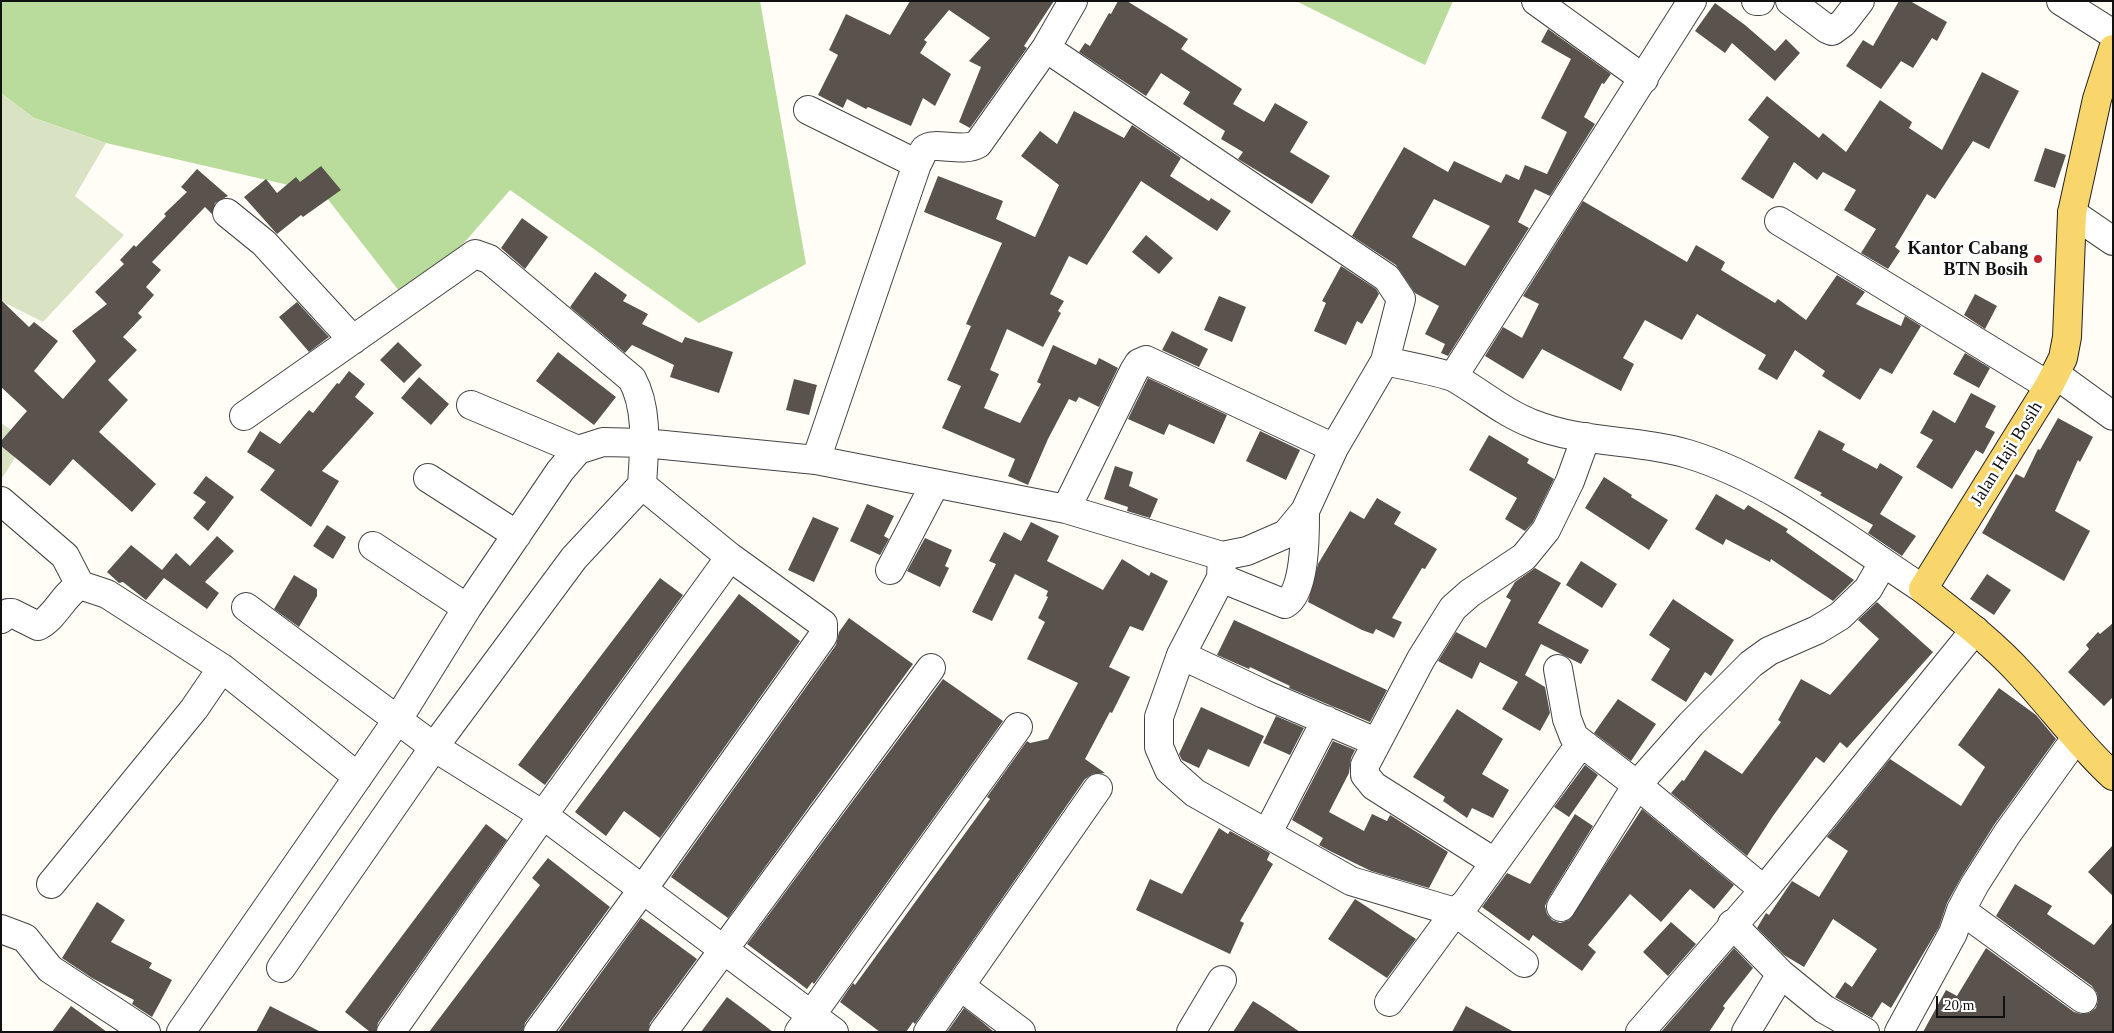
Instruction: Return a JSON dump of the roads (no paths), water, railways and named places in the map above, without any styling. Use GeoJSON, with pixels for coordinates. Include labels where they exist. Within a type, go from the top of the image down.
{"type":"FeatureCollection","features":[{"type":"Feature","properties":{"kind":"main road","name":"Jalan Haji Bosih"},"geometry":{"type":"LineString","coordinates":[[1924,589],[2052,380],[2063,358],[2068,337],[2072,213],[2097,98],[2113,49]]}},
{"type":"Feature","properties":{"kind":"main road"},"geometry":{"type":"LineString","coordinates":[[1924,589],[1975,630],[2021,674],[2094,759],[2113,776]]}},
{"type":"Feature","properties":{"kind":"street"},"geometry":{"type":"LineString","coordinates":[[816,460],[918,164],[925,149],[930,147],[966,149],[978,144],[1046,48],[1072,1]]}},
{"type":"Feature","properties":{"kind":"street"},"geometry":{"type":"LineString","coordinates":[[1536,1],[1644,79]]}},
{"type":"Feature","properties":{"kind":"street"},"geometry":{"type":"LineString","coordinates":[[1453,378],[1692,1]]}},
{"type":"Feature","properties":{"kind":"street"},"geometry":{"type":"LineString","coordinates":[[1790,1],[1832,31],[1843,23],[1860,1]]}},
{"type":"Feature","properties":{"kind":"street"},"geometry":{"type":"LineString","coordinates":[[2061,1],[2113,34]]}},
{"type":"Feature","properties":{"kind":"street"},"geometry":{"type":"LineString","coordinates":[[1046,48],[1387,278],[1401,299],[1385,361],[1334,448],[1305,511],[1286,534],[1247,551],[1222,567],[1181,655],[1159,717],[1159,747],[1169,770],[1195,793],[1268,832],[1351,881],[1454,912],[1524,963]]}},
{"type":"Feature","properties":{"kind":"street"},"geometry":{"type":"LineString","coordinates":[[808,110],[918,164]]}},
{"type":"Feature","properties":{"kind":"street"},"geometry":{"type":"LineString","coordinates":[[227,213],[264,243],[353,340]]}},
{"type":"Feature","properties":{"kind":"street"},"geometry":{"type":"LineString","coordinates":[[2072,213],[2113,241]]}},
{"type":"Feature","properties":{"kind":"street"},"geometry":{"type":"LineString","coordinates":[[1779,221],[2113,416]]}},
{"type":"Feature","properties":{"kind":"street"},"geometry":{"type":"LineString","coordinates":[[244,416],[475,254],[490,259],[632,379],[638,389],[642,406],[644,443],[642,485],[574,558],[434,747],[281,968]]}},
{"type":"Feature","properties":{"kind":"street"},"geometry":{"type":"LineString","coordinates":[[1066,509],[1134,371],[1139,363],[1146,360],[1334,448]]}},
{"type":"Feature","properties":{"kind":"street"},"geometry":{"type":"LineString","coordinates":[[1385,361],[1453,378],[1488,401],[1533,424],[1586,437],[1687,453],[1726,468],[1790,501],[1924,589]]}},
{"type":"Feature","properties":{"kind":"street"},"geometry":{"type":"LineString","coordinates":[[471,405],[578,450]]}},
{"type":"Feature","properties":{"kind":"street"},"geometry":{"type":"LineString","coordinates":[[1494,862],[1369,781],[1365,775],[1366,765],[1376,742],[1421,659],[1453,608],[1470,592],[1524,557],[1546,530],[1570,480],[1586,437]]}},
{"type":"Feature","properties":{"kind":"street"},"geometry":{"type":"LineString","coordinates":[[182,1032],[398,719],[467,608],[516,535],[560,471],[578,450],[603,442],[644,443],[816,460],[1066,509],[1222,567],[1285,604],[1290,602],[1296,590],[1304,555],[1305,511]]}},
{"type":"Feature","properties":{"kind":"street"},"geometry":{"type":"LineString","coordinates":[[428,478],[516,535]]}},
{"type":"Feature","properties":{"kind":"street"},"geometry":{"type":"LineString","coordinates":[[890,570],[935,484]]}},
{"type":"Feature","properties":{"kind":"street"},"geometry":{"type":"LineString","coordinates":[[538,1032],[644,889],[824,633],[823,624],[730,557],[642,485]]}},
{"type":"Feature","properties":{"kind":"street"},"geometry":{"type":"LineString","coordinates":[[1,501],[65,556],[80,585],[107,594],[222,668],[358,777]]}},
{"type":"Feature","properties":{"kind":"street"},"geometry":{"type":"LineString","coordinates":[[373,546],[467,608]]}},
{"type":"Feature","properties":{"kind":"street"},"geometry":{"type":"LineString","coordinates":[[391,1032],[543,814],[730,557]]}},
{"type":"Feature","properties":{"kind":"street"},"geometry":{"type":"LineString","coordinates":[[1561,907],[1637,785],[1691,724],[1752,664],[1782,643],[1817,630],[1840,616],[1868,589],[1883,563]]}},
{"type":"Feature","properties":{"kind":"street"},"geometry":{"type":"LineString","coordinates":[[1,619],[8,613],[12,613],[38,626],[46,621],[74,589],[80,585]]}},
{"type":"Feature","properties":{"kind":"street"},"geometry":{"type":"LineString","coordinates":[[246,607],[434,747],[543,814],[644,889],[723,949],[805,1023],[834,1032]]}},
{"type":"Feature","properties":{"kind":"street"},"geometry":{"type":"LineString","coordinates":[[1640,1032],[1732,924],[1764,890],[1975,630]]}},
{"type":"Feature","properties":{"kind":"street"},"geometry":{"type":"LineString","coordinates":[[1181,655],[1264,694],[1376,742]]}},
{"type":"Feature","properties":{"kind":"street"},"geometry":{"type":"LineString","coordinates":[[51,884],[194,709],[222,668]]}},
{"type":"Feature","properties":{"kind":"street"},"geometry":{"type":"LineString","coordinates":[[664,1032],[723,949],[931,668]]}},
{"type":"Feature","properties":{"kind":"street"},"geometry":{"type":"LineString","coordinates":[[1558,669],[1570,730],[1581,743],[1637,785],[1764,890]]}},
{"type":"Feature","properties":{"kind":"street"},"geometry":{"type":"LineString","coordinates":[[1268,832],[1326,720]]}},
{"type":"Feature","properties":{"kind":"street"},"geometry":{"type":"LineString","coordinates":[[805,1023],[1018,726]]}},
{"type":"Feature","properties":{"kind":"street"},"geometry":{"type":"LineString","coordinates":[[1899,1032],[1953,933],[1961,910],[2007,834],[2076,738]]}},
{"type":"Feature","properties":{"kind":"street"},"geometry":{"type":"LineString","coordinates":[[1389,1002],[1454,912],[1465,904],[1581,743]]}},
{"type":"Feature","properties":{"kind":"street"},"geometry":{"type":"LineString","coordinates":[[928,1032],[1098,788]]}},
{"type":"Feature","properties":{"kind":"street"},"geometry":{"type":"LineString","coordinates":[[1961,910],[2083,999]]}},
{"type":"Feature","properties":{"kind":"street"},"geometry":{"type":"LineString","coordinates":[[1732,924],[1781,974],[1824,1009],[1865,1032]]}},
{"type":"Feature","properties":{"kind":"street"},"geometry":{"type":"LineString","coordinates":[[1,929],[24,938],[50,969],[146,1032]]}},
{"type":"Feature","properties":{"kind":"street"},"geometry":{"type":"LineString","coordinates":[[1746,1032],[1781,974]]}},
{"type":"Feature","properties":{"kind":"street"},"geometry":{"type":"LineString","coordinates":[[1193,1031],[1222,980]]}},
{"type":"Feature","properties":{"kind":"street"},"geometry":{"type":"LineString","coordinates":[[960,986],[1021,1032]]}},
{"type":"Feature","properties":{"kind":"place","name":"Kantor Cabang BTN Bosih"},"geometry":{"type":"Point","coordinates":[2038,259]}}]}
